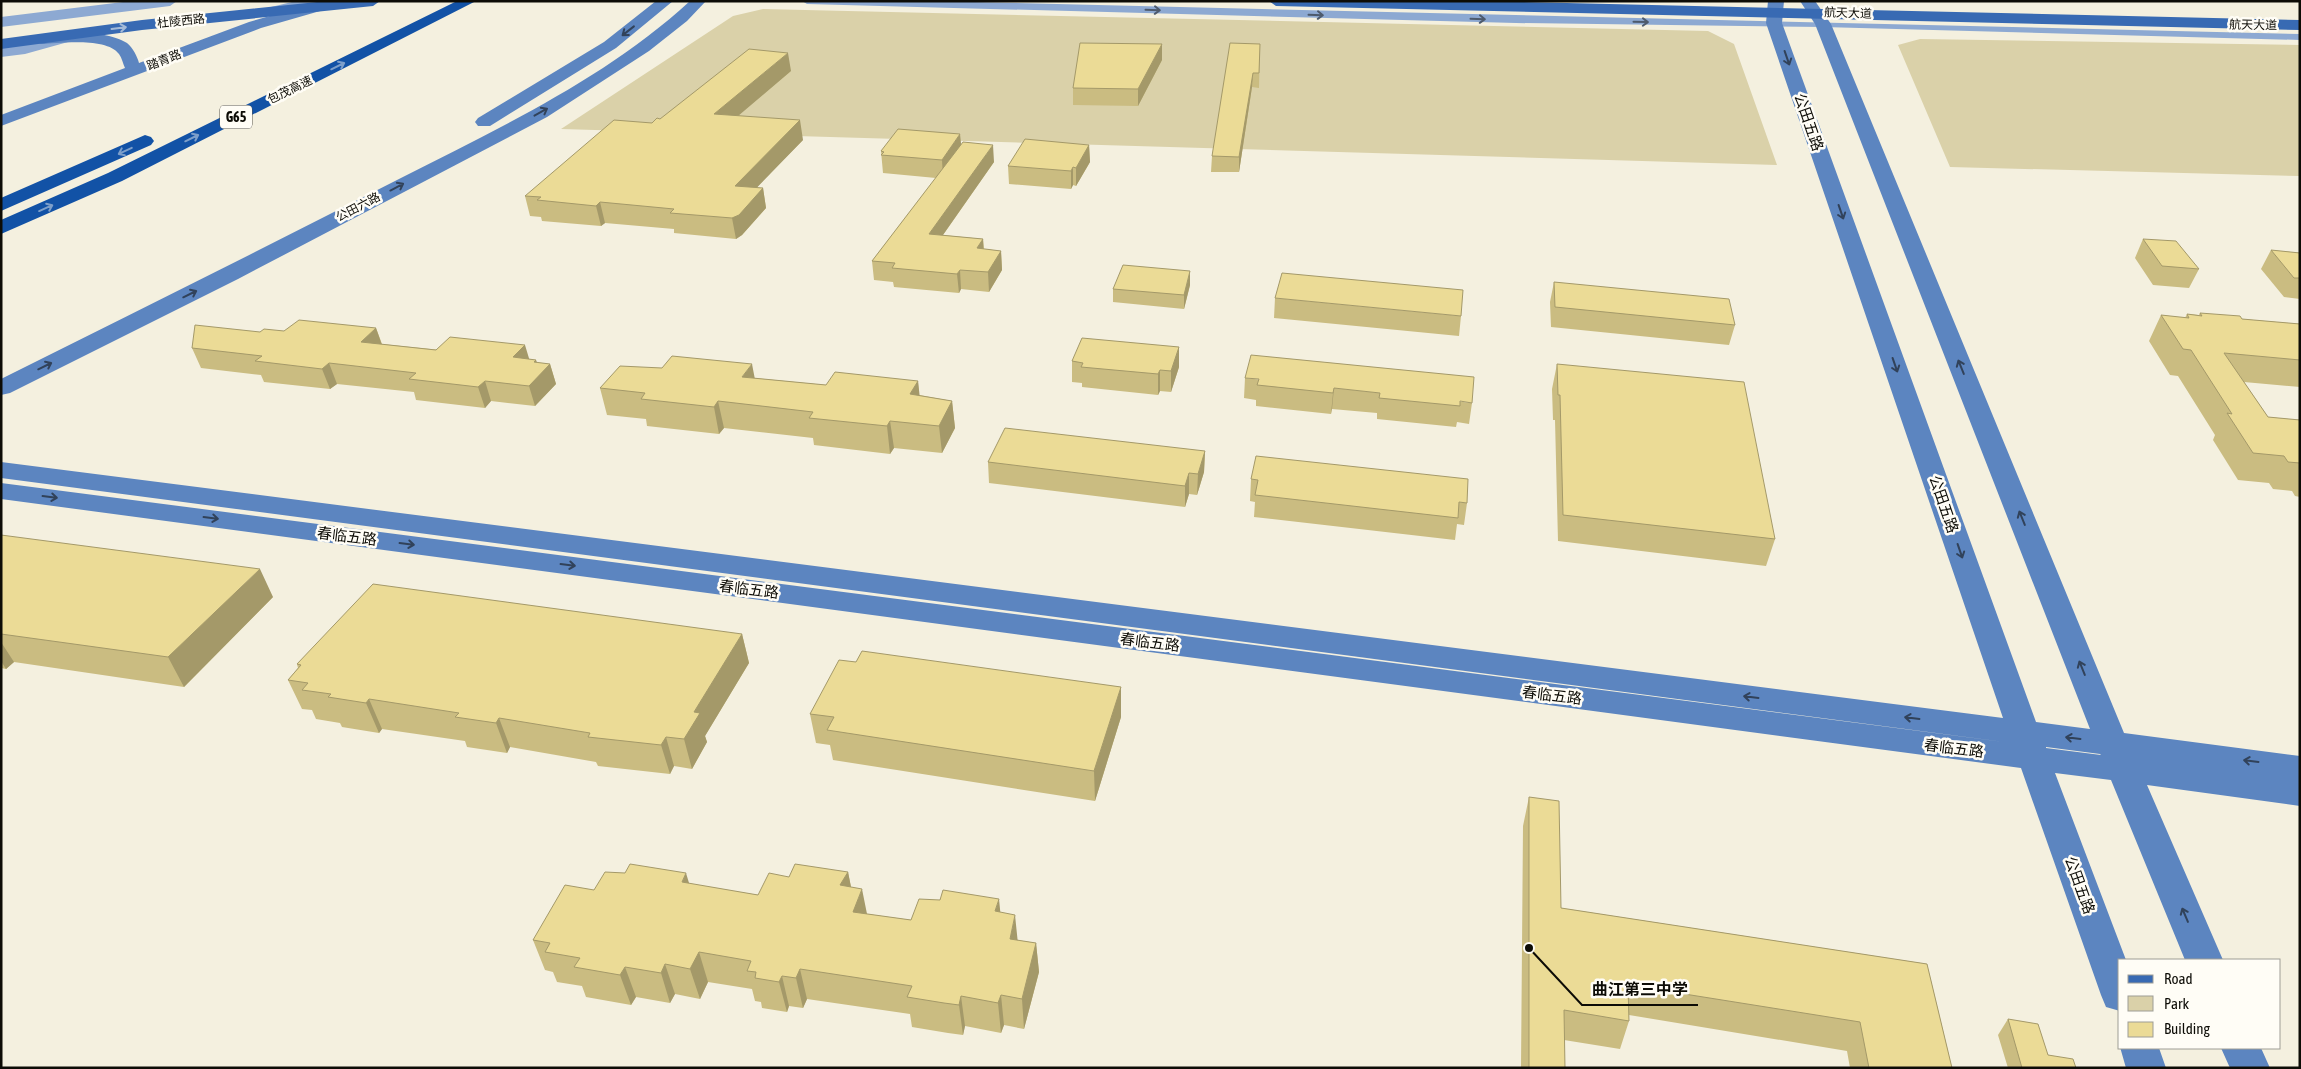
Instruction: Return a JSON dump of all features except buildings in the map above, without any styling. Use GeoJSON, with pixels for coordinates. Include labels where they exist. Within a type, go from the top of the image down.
{"type":"FeatureCollection","features":[{"type":"Feature","properties":{"kind":"highway","name":"包茂高速"},"geometry":{"type":"LineString","coordinates":[[216,108],[437,1]]}},
{"type":"Feature","properties":{"kind":"highway","name":"包茂高速"},"geometry":{"type":"LineString","coordinates":[[1,228],[116,176],[469,1]]}},
{"type":"Feature","properties":{"kind":"highway"},"geometry":{"type":"LineString","coordinates":[[1,204],[163,133]]}},
{"type":"Feature","properties":{"kind":"main road","name":"杜陵西路"},"geometry":{"type":"LineString","coordinates":[[1,30],[90,18],[252,1]]}},
{"type":"Feature","properties":{"kind":"main road","name":"航天大道"},"geometry":{"type":"LineString","coordinates":[[1276,1],[1776,10],[2300,16]]}},
{"type":"Feature","properties":{"kind":"main road","name":"航天大道"},"geometry":{"type":"LineString","coordinates":[[1688,1],[1776,10]]}},
{"type":"Feature","properties":{"kind":"main road","name":"杜陵西路"},"geometry":{"type":"LineString","coordinates":[[1,44],[272,11],[330,2],[367,2]]}},
{"type":"Feature","properties":{"kind":"main road","name":"航天大道"},"geometry":{"type":"LineString","coordinates":[[1813,10],[2300,26]]}},
{"type":"Feature","properties":{"kind":"street"},"geometry":{"type":"LineString","coordinates":[[1,22],[170,1]]}},
{"type":"Feature","properties":{"kind":"street","name":"公田六路"},"geometry":{"type":"LineString","coordinates":[[248,244],[442,146],[512,106],[610,45],[666,1]]}},
{"type":"Feature","properties":{"kind":"street","name":"公田六路"},"geometry":{"type":"LineString","coordinates":[[1,388],[230,274],[541,113],[641,48],[699,1]]}},
{"type":"Feature","properties":{"kind":"street","name":"踏青路"},"geometry":{"type":"LineString","coordinates":[[1,121],[255,25],[330,2]]}},
{"type":"Feature","properties":{"kind":"street","name":"公田五路"},"geometry":{"type":"LineString","coordinates":[[1776,10],[2029,745],[2118,990]]}},
{"type":"Feature","properties":{"kind":"street"},"geometry":{"type":"LineString","coordinates":[[1813,10],[2112,743],[2204,959]]}},
{"type":"Feature","properties":{"kind":"street","name":"踏青路"},"geometry":{"type":"LineString","coordinates":[[1,115],[132,66],[235,23],[272,11]]}},
{"type":"Feature","properties":{"kind":"street"},"geometry":{"type":"LineString","coordinates":[[1,52],[88,32]]}},
{"type":"Feature","properties":{"kind":"street"},"geometry":{"type":"LineString","coordinates":[[27,40],[64,38],[105,40],[120,46],[129,56],[132,66]]}},
{"type":"Feature","properties":{"kind":"street"},"geometry":{"type":"LineString","coordinates":[[1,367],[36,350]]}},
{"type":"Feature","properties":{"kind":"street","name":"春临五路"},"geometry":{"type":"LineString","coordinates":[[1,470],[2029,745],[2124,770],[2300,793]]}},
{"type":"Feature","properties":{"kind":"street","name":"春临五路"},"geometry":{"type":"LineString","coordinates":[[1,491],[2029,745],[2112,743],[2300,768]]}},
{"type":"Feature","properties":{"kind":"street"},"geometry":{"type":"LineString","coordinates":[[2139,1049],[2146,1068]]}},
{"type":"Feature","properties":{"kind":"street"},"geometry":{"type":"LineString","coordinates":[[2241,1049],[2250,1068]]}},
{"type":"Feature","properties":{"kind":"lane"},"geometry":{"type":"LineString","coordinates":[[807,1],[1516,20],[1776,10]]}},
{"type":"Feature","properties":{"kind":"lane"},"geometry":{"type":"LineString","coordinates":[[1813,10],[2300,37]]}},
{"type":"Feature","properties":{"kind":"green space"},"geometry":{"type":"Polygon","coordinates":[[[763,9],[1708,31],[1734,44],[1777,165],[561,129],[733,16],[763,9]]]}},
{"type":"Feature","properties":{"kind":"green space"},"geometry":{"type":"Polygon","coordinates":[[[1920,39],[2300,45],[2300,176],[1950,167],[1898,45],[1920,39]]]}},
{"type":"Feature","properties":{"kind":"place","name":"曲江第三中学"},"geometry":{"type":"Point","coordinates":[1529,948]}}]}
